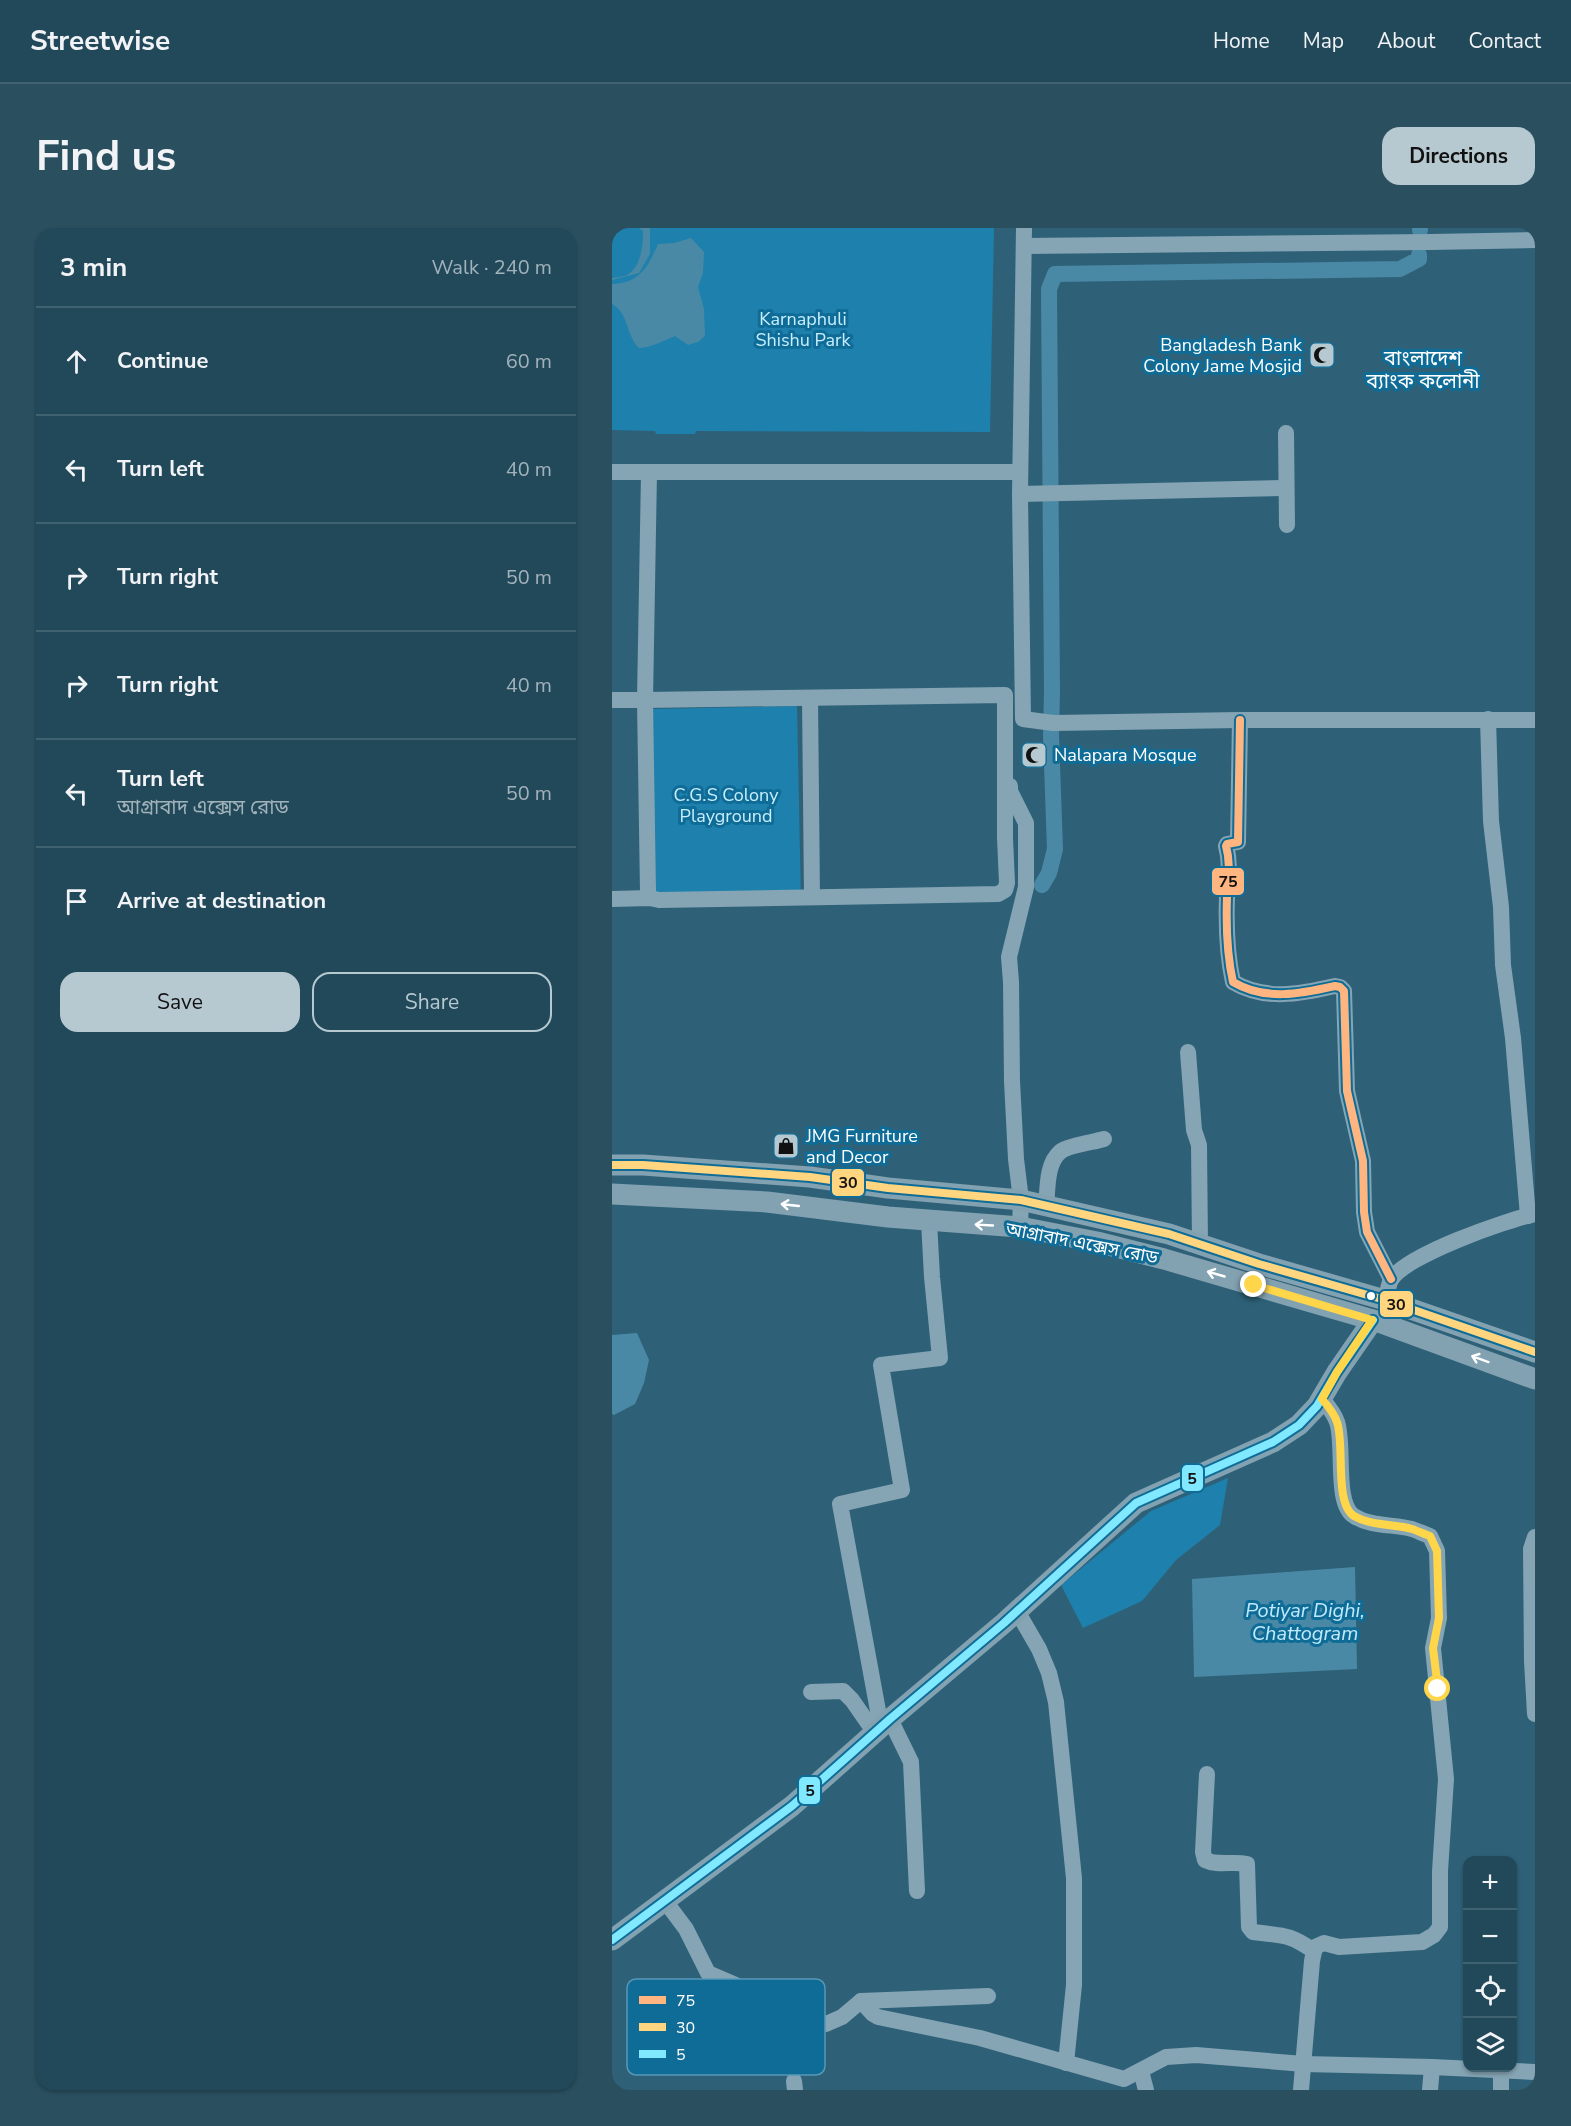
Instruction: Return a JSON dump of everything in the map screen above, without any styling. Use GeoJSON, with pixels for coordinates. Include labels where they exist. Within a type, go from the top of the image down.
{"type":"FeatureCollection","features":[{"type":"Feature","properties":{"kind":"main road","name":"আগ্রাবাদ এক্সেস রোড"},"geometry":{"type":"LineString","coordinates":[[612,1165],[810,1177],[888,1188],[1021,1200],[1169,1234],[1259,1264],[1385,1300],[1535,1353]]}},
{"type":"Feature","properties":{"kind":"main road","name":"আগ্রাবাদ এক্সেস রোড"},"geometry":{"type":"LineString","coordinates":[[612,1194],[767,1202],[929,1221],[1020,1227],[1097,1242],[1164,1259],[1372,1320],[1535,1378]]}},
{"type":"Feature","properties":{"kind":"main road"},"geometry":{"type":"LineString","coordinates":[[612,1940],[792,1806],[1017,1611],[1136,1503],[1273,1442],[1299,1425],[1322,1399],[1372,1320]]}},
{"type":"Feature","properties":{"kind":"street"},"geometry":{"type":"LineString","coordinates":[[1024,228],[1020,472],[1026,720]]}},
{"type":"Feature","properties":{"kind":"street"},"geometry":{"type":"LineString","coordinates":[[1024,246],[1431,235],[1535,240]]}},
{"type":"Feature","properties":{"kind":"street"},"geometry":{"type":"LineString","coordinates":[[1286,433],[1287,525]]}},
{"type":"Feature","properties":{"kind":"street"},"geometry":{"type":"LineString","coordinates":[[612,472],[1020,472]]}},
{"type":"Feature","properties":{"kind":"street"},"geometry":{"type":"LineString","coordinates":[[649,473],[645,700],[648,892],[650,898]]}},
{"type":"Feature","properties":{"kind":"street"},"geometry":{"type":"LineString","coordinates":[[1021,494],[1286,488]]}},
{"type":"Feature","properties":{"kind":"street"},"geometry":{"type":"LineString","coordinates":[[612,700],[1005,695],[1007,883],[1005,890],[998,894],[612,899]]}},
{"type":"Feature","properties":{"kind":"street"},"geometry":{"type":"LineString","coordinates":[[810,698],[812,897]]}},
{"type":"Feature","properties":{"kind":"street"},"geometry":{"type":"LineString","coordinates":[[1385,1300],[1391,1279],[1423,1257],[1484,1229],[1531,1215],[1513,1038],[1503,965],[1502,907],[1491,820],[1488,719]]}},
{"type":"Feature","properties":{"kind":"street"},"geometry":{"type":"LineString","coordinates":[[1020,1227],[1021,1200],[1016,1159],[1009,957],[1026,887],[1026,823],[1010,791],[1011,727],[1026,720],[1053,723],[1240,720],[1535,720]]}},
{"type":"Feature","properties":{"kind":"street"},"geometry":{"type":"LineString","coordinates":[[1240,720],[1238,842],[1227,843],[1226,846],[1230,871],[1227,897],[1228,951],[1233,982],[1245,989],[1281,995],[1335,986],[1344,991],[1347,1091],[1363,1161],[1364,1212],[1367,1232],[1391,1279]]}},
{"type":"Feature","properties":{"kind":"street"},"geometry":{"type":"LineString","coordinates":[[1188,1052],[1194,1130],[1199,1145],[1200,1244]]}},
{"type":"Feature","properties":{"kind":"street"},"geometry":{"type":"LineString","coordinates":[[1046,1206],[1049,1174],[1053,1161],[1061,1151],[1104,1139]]}},
{"type":"Feature","properties":{"kind":"street"},"geometry":{"type":"LineString","coordinates":[[882,1727],[840,1504],[902,1490],[881,1365],[940,1358],[929,1221]]}},
{"type":"Feature","properties":{"kind":"street"},"geometry":{"type":"LineString","coordinates":[[1301,2090],[1315,1947],[1324,1943],[1339,1947],[1422,1942],[1434,1935],[1440,1927],[1440,1871],[1446,1779],[1433,1648],[1439,1618],[1437,1551],[1430,1536],[1413,1529],[1364,1521],[1351,1515],[1345,1504],[1338,1423],[1322,1399]]}},
{"type":"Feature","properties":{"kind":"street"},"geometry":{"type":"LineString","coordinates":[[1535,1537],[1532,1549],[1532,1661],[1535,1714]]}},
{"type":"Feature","properties":{"kind":"street"},"geometry":{"type":"LineString","coordinates":[[1017,1611],[1039,1649],[1056,1702],[1074,1878],[1074,1984],[1066,2063]]}},
{"type":"Feature","properties":{"kind":"street"},"geometry":{"type":"LineString","coordinates":[[812,1692],[843,1691],[882,1727],[911,1762],[917,1891]]}},
{"type":"Feature","properties":{"kind":"street"},"geometry":{"type":"LineString","coordinates":[[1207,1774],[1204,1860],[1247,1864],[1249,1927],[1253,1932],[1296,1938],[1314,1951]]}},
{"type":"Feature","properties":{"kind":"street"},"geometry":{"type":"LineString","coordinates":[[664,1901],[686,1929],[708,1973],[722,1979]]}},
{"type":"Feature","properties":{"kind":"street"},"geometry":{"type":"LineString","coordinates":[[825,2024],[842,2017],[861,2001],[988,1996]]}},
{"type":"Feature","properties":{"kind":"street"},"geometry":{"type":"LineString","coordinates":[[861,2001],[878,2017],[980,2038],[1124,2079],[1166,2056],[1196,2055],[1304,2064],[1463,2069]]}},
{"type":"Feature","properties":{"kind":"street"},"geometry":{"type":"LineString","coordinates":[[1430,2090],[1431,2067]]}},
{"type":"Feature","properties":{"kind":"street"},"geometry":{"type":"LineString","coordinates":[[1141,2071],[1146,2090]]}},
{"type":"Feature","properties":{"kind":"street"},"geometry":{"type":"LineString","coordinates":[[1517,2071],[1535,2072]]}},
{"type":"Feature","properties":{"kind":"street"},"geometry":{"type":"LineString","coordinates":[[1501,2072],[1501,2090]]}},
{"type":"Feature","properties":{"kind":"green space","name":"Karnaphuli Shishu Park"},"geometry":{"type":"Polygon","coordinates":[[[612,228],[994,228],[990,432],[696,431],[695,434],[656,434],[655,431],[612,430],[612,228]]]}},
{"type":"Feature","properties":{"kind":"green space","name":"C.G.S Colony Playground"},"geometry":{"type":"Polygon","coordinates":[[[797,706],[801,903],[655,905],[651,709],[797,706]]]}},
{"type":"Feature","properties":{"kind":"green space"},"geometry":{"type":"Polygon","coordinates":[[[1228,1478],[1220,1525],[1176,1560],[1142,1601],[1083,1628],[1061,1585],[1151,1511],[1228,1478]]]}},
{"type":"Feature","properties":{"kind":"water"},"geometry":{"type":"Polygon","coordinates":[[[639,228],[650,228],[650,254],[639,273],[612,280],[612,278],[627,275],[638,262],[643,237],[643,231],[639,228]]]}},
{"type":"Feature","properties":{"kind":"water"},"geometry":{"type":"Polygon","coordinates":[[[691,238],[704,252],[703,273],[698,287],[704,309],[705,336],[698,342],[688,345],[675,336],[639,348],[622,313],[612,304],[612,284],[630,281],[642,272],[651,260],[658,244],[674,243],[691,238]]]}},
{"type":"Feature","properties":{"kind":"water"},"geometry":{"type":"Polygon","coordinates":[[[637,1333],[649,1360],[644,1383],[635,1404],[614,1415],[612,1414],[612,1335],[637,1333]]]}},
{"type":"Feature","properties":{"kind":"water","name":"Potiyar Dighi, Chattogram"},"geometry":{"type":"Polygon","coordinates":[[[1355,1567],[1357,1669],[1194,1677],[1192,1579],[1355,1567]]]}},
{"type":"Feature","properties":{"kind":"waterway"},"geometry":{"type":"LineString","coordinates":[[1042,885],[1049,873],[1055,849],[1051,736],[1049,289],[1055,274],[1400,269],[1419,259],[1419,255]]}},
{"type":"Feature","properties":{"kind":"transit line","name":"75"},"geometry":{"type":"LineString","coordinates":[[1240,720],[1238,842],[1226,846],[1229,865],[1227,940],[1233,982],[1245,988],[1270,994],[1296,993],[1335,986],[1344,991],[1347,1091],[1363,1161],[1364,1212],[1367,1232],[1391,1279]]}},
{"type":"Feature","properties":{"kind":"transit line","name":"30"},"geometry":{"type":"LineString","coordinates":[[612,1165],[643,1165],[810,1177],[888,1188],[1021,1200],[1169,1234],[1259,1264],[1385,1300],[1535,1352]]}},
{"type":"Feature","properties":{"kind":"transit line","name":"5"},"geometry":{"type":"LineString","coordinates":[[612,1940],[792,1806],[890,1719],[1004,1623],[1136,1503],[1273,1442],[1299,1425],[1317,1406],[1373,1320]]}},
{"type":"Feature","properties":{"kind":"place","name":"Bangladesh Bank Colony Jame Mosjid"},"geometry":{"type":"Point","coordinates":[1322,355]}},
{"type":"Feature","properties":{"kind":"place","name":"Nalapara Mosque"},"geometry":{"type":"Point","coordinates":[1034,755]}},
{"type":"Feature","properties":{"kind":"place","name":"JMG Furniture and Decor"},"geometry":{"type":"Point","coordinates":[786,1146]}},
{"type":"Feature","properties":{"kind":"district","name":"বাংলাদেশ ব্যাংক কলোনী"},"geometry":{"type":"Point","coordinates":[1423,370]}},
{"type":"Feature","properties":{"kind":"route"},"geometry":{"type":"LineString","coordinates":[[1254,1285],[1372,1320],[1322,1399],[1338,1423],[1345,1504],[1351,1515],[1364,1521],[1413,1529],[1430,1536],[1437,1551],[1439,1618],[1433,1648],[1438,1689]]}}]}
